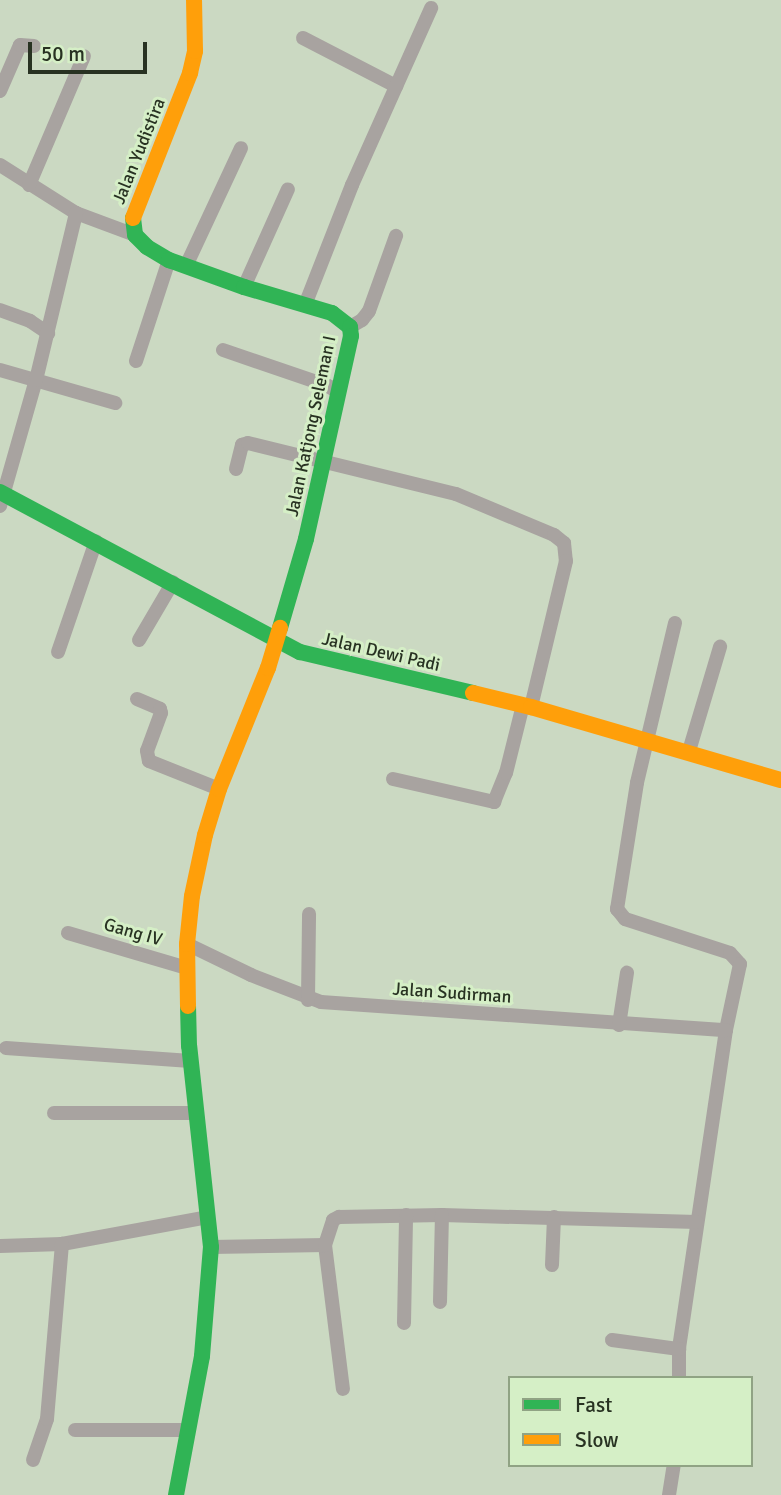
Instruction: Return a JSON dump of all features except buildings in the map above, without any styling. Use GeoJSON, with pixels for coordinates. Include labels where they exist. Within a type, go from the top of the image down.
{"type":"FeatureCollection","features":[{"type":"Feature","properties":{"kind":"street","name":"Jalan Yudistira"},"geometry":{"type":"LineString","coordinates":[[135,235],[133,214],[190,73],[195,51],[194,0]]}},
{"type":"Feature","properties":{"kind":"street"},"geometry":{"type":"LineString","coordinates":[[305,305],[352,185],[431,8]]}},
{"type":"Feature","properties":{"kind":"street"},"geometry":{"type":"LineString","coordinates":[[303,37],[396,86]]}},
{"type":"Feature","properties":{"kind":"street"},"geometry":{"type":"LineString","coordinates":[[0,91],[14,52],[20,45],[34,46]]}},
{"type":"Feature","properties":{"kind":"street"},"geometry":{"type":"LineString","coordinates":[[29,185],[84,56]]}},
{"type":"Feature","properties":{"kind":"street"},"geometry":{"type":"LineString","coordinates":[[186,266],[241,148]]}},
{"type":"Feature","properties":{"kind":"street"},"geometry":{"type":"LineString","coordinates":[[0,165],[76,213],[135,235]]}},
{"type":"Feature","properties":{"kind":"street"},"geometry":{"type":"LineString","coordinates":[[244,287],[288,189]]}},
{"type":"Feature","properties":{"kind":"street"},"geometry":{"type":"LineString","coordinates":[[2,497],[36,380],[76,213]]}},
{"type":"Feature","properties":{"kind":"street","name":"Jalan Katjong Seleman I"},"geometry":{"type":"LineString","coordinates":[[135,235],[147,247],[169,260],[244,287],[332,313],[349,327],[351,336],[321,460],[310,527],[254,710],[219,789],[205,835],[187,944],[191,1061],[211,1247],[202,1356],[176,1495]]}},
{"type":"Feature","properties":{"kind":"street"},"geometry":{"type":"LineString","coordinates":[[349,327],[362,320],[369,311],[396,236]]}},
{"type":"Feature","properties":{"kind":"street"},"geometry":{"type":"LineString","coordinates":[[136,361],[169,260]]}},
{"type":"Feature","properties":{"kind":"street"},"geometry":{"type":"LineString","coordinates":[[0,310],[22,317],[48,333]]}},
{"type":"Feature","properties":{"kind":"street"},"geometry":{"type":"LineString","coordinates":[[223,350],[328,386],[338,392]]}},
{"type":"Feature","properties":{"kind":"street"},"geometry":{"type":"LineString","coordinates":[[0,370],[115,403]]}},
{"type":"Feature","properties":{"kind":"street"},"geometry":{"type":"LineString","coordinates":[[236,469],[246,444],[321,460],[456,494],[554,535],[564,543],[566,561],[527,706],[494,802],[393,779]]}},
{"type":"Feature","properties":{"kind":"street","name":"Jalan Dewi Padi"},"geometry":{"type":"LineString","coordinates":[[2,497],[96,541],[300,652],[527,706],[689,751],[781,780]]}},
{"type":"Feature","properties":{"kind":"street"},"geometry":{"type":"LineString","coordinates":[[58,652],[96,541]]}},
{"type":"Feature","properties":{"kind":"street"},"geometry":{"type":"LineString","coordinates":[[139,640],[173,582]]}},
{"type":"Feature","properties":{"kind":"street"},"geometry":{"type":"LineString","coordinates":[[676,623],[637,783],[617,908],[625,919],[737,958],[740,964],[726,1030],[697,1222],[679,1349],[679,1376]]}},
{"type":"Feature","properties":{"kind":"street"},"geometry":{"type":"LineString","coordinates":[[689,751],[720,647]]}},
{"type":"Feature","properties":{"kind":"street"},"geometry":{"type":"LineString","coordinates":[[137,699],[160,709],[161,713],[147,751],[149,761],[219,789]]}},
{"type":"Feature","properties":{"kind":"street"},"geometry":{"type":"LineString","coordinates":[[308,1000],[309,914]]}},
{"type":"Feature","properties":{"kind":"street","name":"Gang IV"},"geometry":{"type":"LineString","coordinates":[[68,933],[187,968]]}},
{"type":"Feature","properties":{"kind":"street","name":"Jalan Sudirman"},"geometry":{"type":"LineString","coordinates":[[187,944],[308,1000],[619,1025],[726,1030]]}},
{"type":"Feature","properties":{"kind":"street"},"geometry":{"type":"LineString","coordinates":[[619,1025],[627,973]]}},
{"type":"Feature","properties":{"kind":"street"},"geometry":{"type":"LineString","coordinates":[[6,1048],[191,1061]]}},
{"type":"Feature","properties":{"kind":"street"},"geometry":{"type":"LineString","coordinates":[[54,1113],[196,1113]]}},
{"type":"Feature","properties":{"kind":"street"},"geometry":{"type":"LineString","coordinates":[[404,1323],[406,1215]]}},
{"type":"Feature","properties":{"kind":"street"},"geometry":{"type":"LineString","coordinates":[[343,1388],[325,1245],[333,1220],[340,1217],[442,1215],[697,1222]]}},
{"type":"Feature","properties":{"kind":"street"},"geometry":{"type":"LineString","coordinates":[[440,1302],[442,1215]]}},
{"type":"Feature","properties":{"kind":"street"},"geometry":{"type":"LineString","coordinates":[[0,1246],[62,1244],[208,1217]]}},
{"type":"Feature","properties":{"kind":"street"},"geometry":{"type":"LineString","coordinates":[[552,1265],[554,1217]]}},
{"type":"Feature","properties":{"kind":"street"},"geometry":{"type":"LineString","coordinates":[[33,1460],[47,1419],[62,1244]]}},
{"type":"Feature","properties":{"kind":"street"},"geometry":{"type":"LineString","coordinates":[[211,1247],[325,1245]]}},
{"type":"Feature","properties":{"kind":"street"},"geometry":{"type":"LineString","coordinates":[[612,1340],[679,1349]]}},
{"type":"Feature","properties":{"kind":"street"},"geometry":{"type":"LineString","coordinates":[[75,1430],[188,1430]]}},
{"type":"Feature","properties":{"kind":"street"},"geometry":{"type":"LineString","coordinates":[[668,1495],[674,1467]]}},
{"type":"Feature","properties":{"kind":"traffic: fast"},"geometry":{"type":"LineString","coordinates":[[133,218],[135,235],[147,247],[169,260],[244,287],[332,313],[350,327],[351,336],[306,539],[280,628]]}},
{"type":"Feature","properties":{"kind":"traffic: fast"},"geometry":{"type":"LineString","coordinates":[[0,492],[300,652],[473,693]]}},
{"type":"Feature","properties":{"kind":"traffic: fast"},"geometry":{"type":"LineString","coordinates":[[176,1495],[202,1356],[211,1247],[189,1046],[188,1006]]}},
{"type":"Feature","properties":{"kind":"traffic: slow"},"geometry":{"type":"LineString","coordinates":[[133,218],[190,73],[195,51],[194,0]]}},
{"type":"Feature","properties":{"kind":"traffic: slow"},"geometry":{"type":"LineString","coordinates":[[188,1006],[187,944],[192,896],[205,835],[219,789],[268,668],[280,628]]}},
{"type":"Feature","properties":{"kind":"traffic: slow"},"geometry":{"type":"LineString","coordinates":[[473,693],[531,707],[781,780]]}}]}
